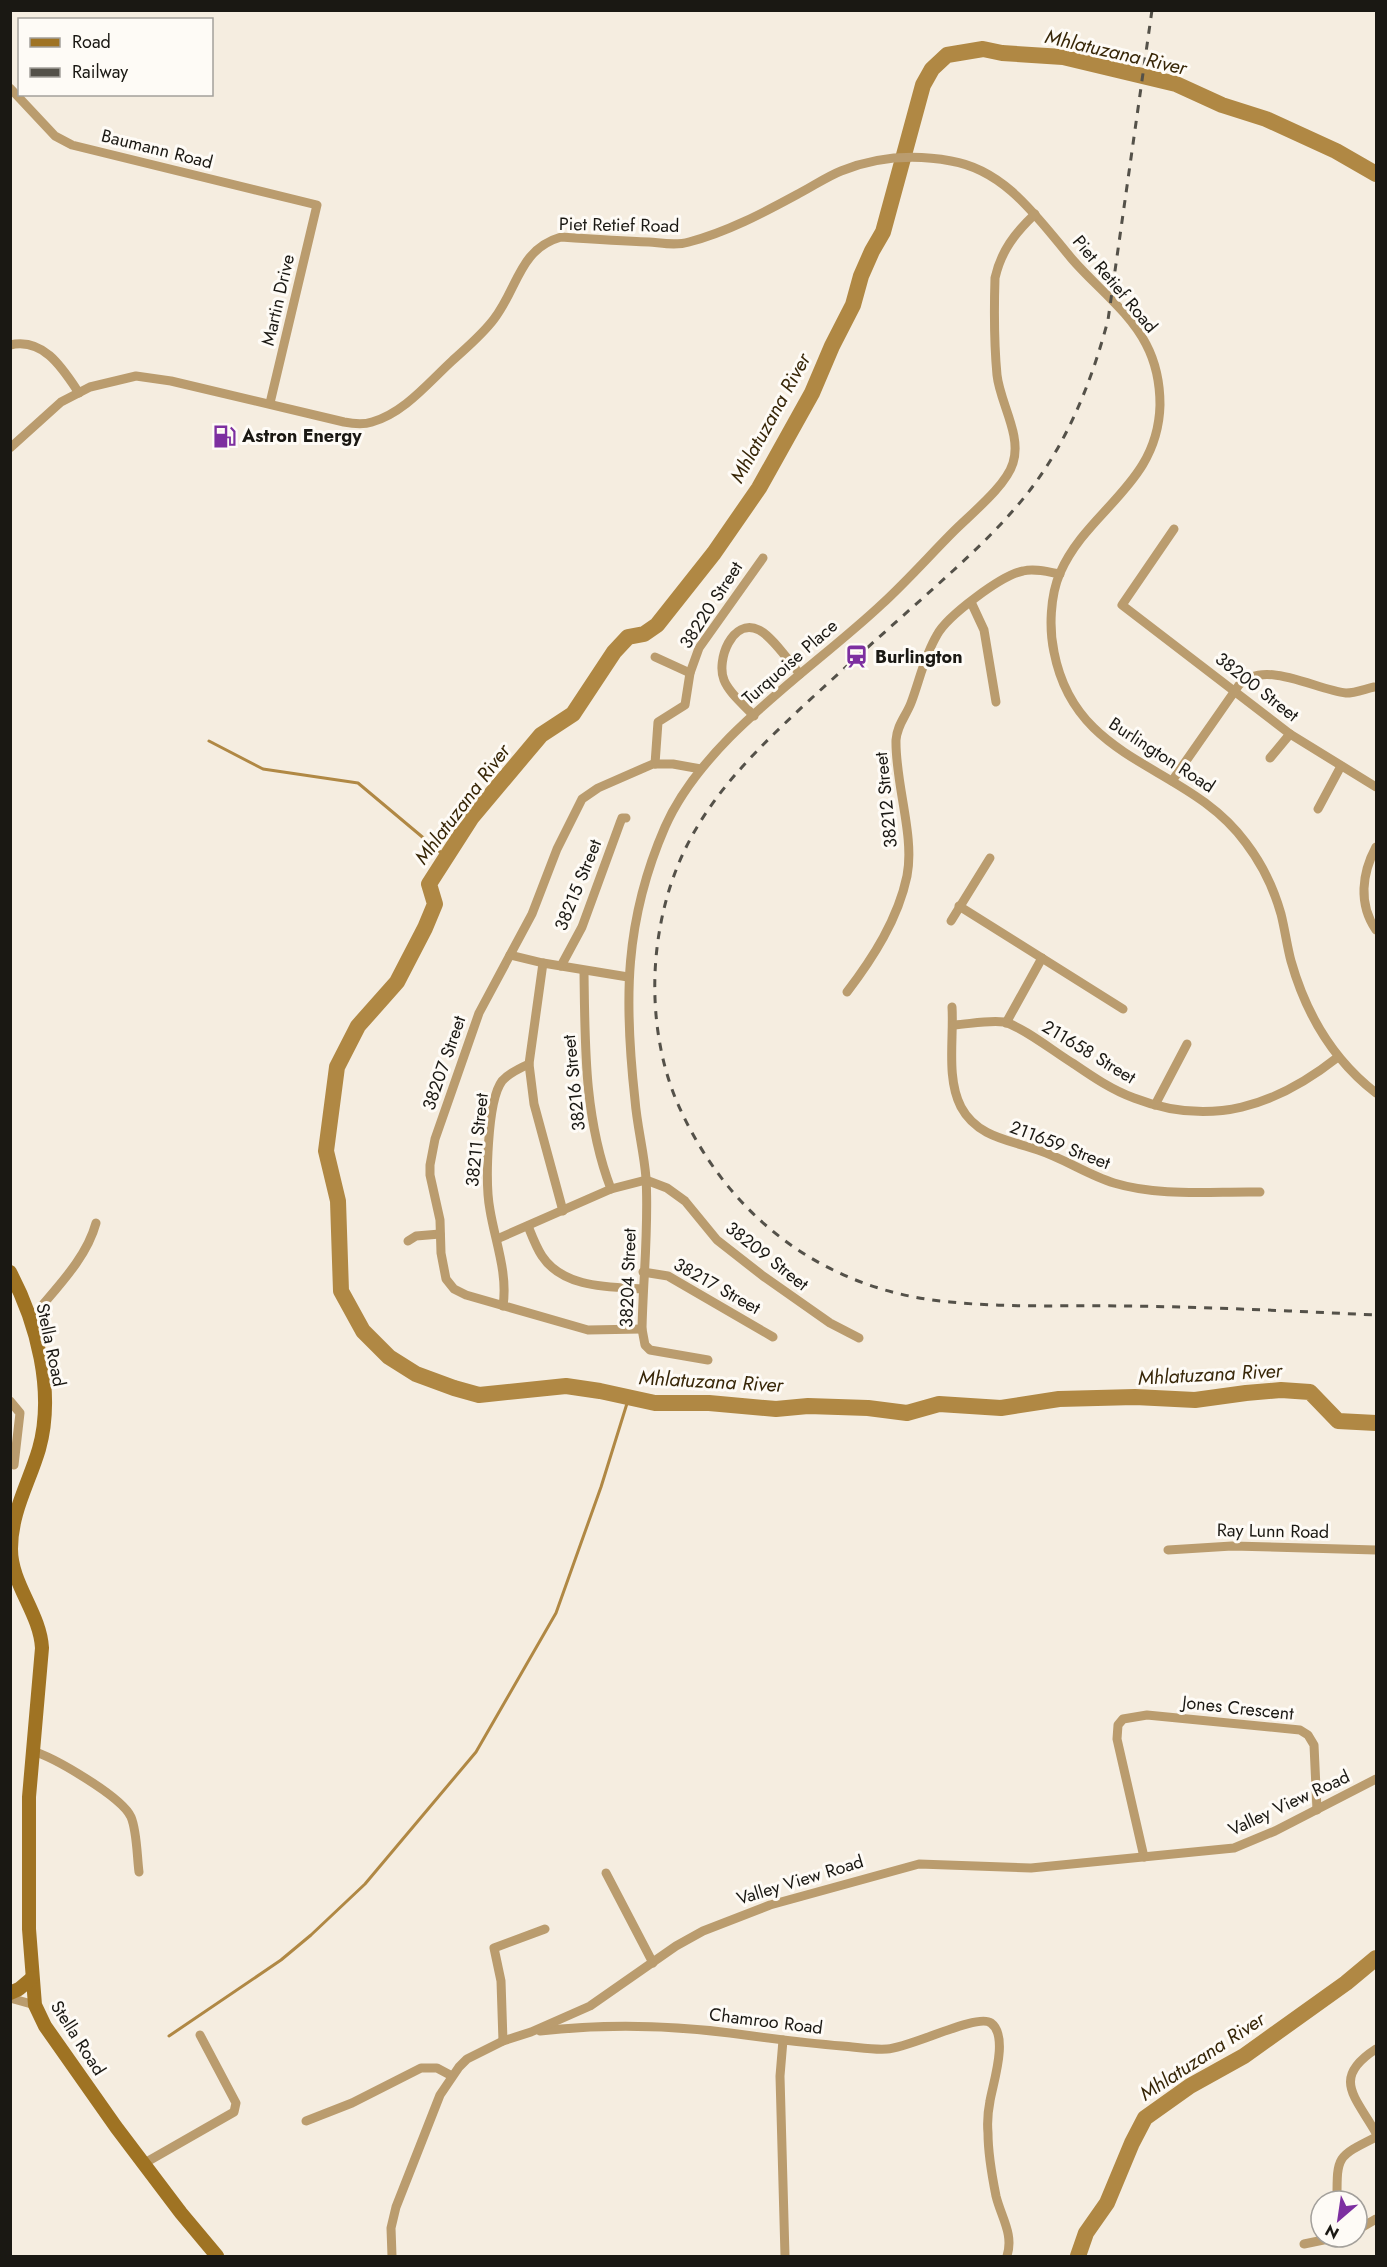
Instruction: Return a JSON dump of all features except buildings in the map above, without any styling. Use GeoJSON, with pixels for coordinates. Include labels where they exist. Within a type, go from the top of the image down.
{"type":"FeatureCollection","features":[{"type":"Feature","properties":{"kind":"main road","name":"Stella Road"},"geometry":{"type":"LineString","coordinates":[[10,1272],[30,1320],[39,1356],[44,1404],[41,1438],[21,1494],[11,1547],[12,1564],[41,1637],[41,1664],[32,1751],[29,1861],[34,2005],[45,2026],[143,2164],[217,2256]]}},
{"type":"Feature","properties":{"kind":"main road"},"geometry":{"type":"LineString","coordinates":[[10,1993],[32,1978]]}},
{"type":"Feature","properties":{"kind":"street","name":"Baumann Road"},"geometry":{"type":"LineString","coordinates":[[10,88],[55,136],[72,145],[317,205]]}},
{"type":"Feature","properties":{"kind":"street","name":"Piet Retief Road"},"geometry":{"type":"LineString","coordinates":[[10,448],[53,408],[79,393],[112,381],[145,376],[355,424],[371,423],[417,394],[494,320],[528,258],[545,242],[561,237],[682,244],[736,226],[836,173],[885,159],[921,157],[966,165],[999,181],[1035,214],[1076,263],[1131,322],[1154,362],[1158,379],[1160,411],[1156,436]]}},
{"type":"Feature","properties":{"kind":"street","name":"Martin Drive"},"geometry":{"type":"LineString","coordinates":[[270,403],[317,205]]}},
{"type":"Feature","properties":{"kind":"street","name":"Turquoise Place"},"geometry":{"type":"LineString","coordinates":[[646,1180],[633,1085],[628,1019],[628,976],[634,926],[646,878],[669,818],[700,769],[800,674],[890,597],[993,491],[1013,465],[1016,443],[997,376],[995,278],[998,264],[1007,245],[1035,214]]}},
{"type":"Feature","properties":{"kind":"street"},"geometry":{"type":"LineString","coordinates":[[10,345],[21,344],[39,348],[54,360],[79,393]]}},
{"type":"Feature","properties":{"kind":"street","name":"Burlington Road"},"geometry":{"type":"LineString","coordinates":[[1156,436],[1140,472],[1085,535],[1059,574],[1052,608],[1051,629],[1057,667],[1066,692],[1082,717],[1097,733],[1115,748],[1172,781],[1220,813],[1246,842],[1264,870],[1280,910],[1299,987],[1319,1031],[1338,1057],[1377,1093]]}},
{"type":"Feature","properties":{"kind":"street","name":"38200 Street"},"geometry":{"type":"LineString","coordinates":[[1174,529],[1122,605],[1290,734],[1377,787]]}},
{"type":"Feature","properties":{"kind":"street","name":"38220 Street"},"geometry":{"type":"LineString","coordinates":[[655,764],[658,722],[685,705],[690,673],[699,648],[763,558]]}},
{"type":"Feature","properties":{"kind":"street","name":"38212 Street"},"geometry":{"type":"LineString","coordinates":[[847,992],[877,948],[901,898],[909,853],[898,781],[898,729],[910,706],[922,664],[938,632],[948,620],[971,602],[998,583],[1023,571],[1035,570],[1059,574]]}},
{"type":"Feature","properties":{"kind":"street"},"geometry":{"type":"LineString","coordinates":[[971,602],[984,630],[996,702]]}},
{"type":"Feature","properties":{"kind":"street"},"geometry":{"type":"LineString","coordinates":[[754,716],[723,678],[722,666],[726,646],[740,631],[749,628],[762,632],[800,674]]}},
{"type":"Feature","properties":{"kind":"street"},"geometry":{"type":"LineString","coordinates":[[655,657],[690,673]]}},
{"type":"Feature","properties":{"kind":"street"},"geometry":{"type":"LineString","coordinates":[[1172,781],[1245,679],[1258,674],[1280,675],[1350,693],[1374,687]]}},
{"type":"Feature","properties":{"kind":"street"},"geometry":{"type":"LineString","coordinates":[[1270,758],[1290,734]]}},
{"type":"Feature","properties":{"kind":"street","name":"38207 Street"},"geometry":{"type":"LineString","coordinates":[[642,1329],[588,1330],[459,1292],[449,1284],[442,1262],[440,1220],[430,1175],[433,1148],[473,1028],[532,914],[557,849],[582,799],[598,788],[655,764],[673,764],[700,769]]}},
{"type":"Feature","properties":{"kind":"street"},"geometry":{"type":"LineString","coordinates":[[1317,809],[1341,766]]}},
{"type":"Feature","properties":{"kind":"street","name":"38215 Street"},"geometry":{"type":"LineString","coordinates":[[561,966],[582,927],[622,818],[626,818]]}},
{"type":"Feature","properties":{"kind":"street"},"geometry":{"type":"LineString","coordinates":[[1377,847],[1368,863],[1364,880],[1368,915],[1377,930]]}},
{"type":"Feature","properties":{"kind":"street"},"geometry":{"type":"LineString","coordinates":[[951,921],[990,858]]}},
{"type":"Feature","properties":{"kind":"street"},"geometry":{"type":"LineString","coordinates":[[959,906],[1123,1009]]}},
{"type":"Feature","properties":{"kind":"street"},"geometry":{"type":"LineString","coordinates":[[510,955],[584,971],[628,976]]}},
{"type":"Feature","properties":{"kind":"street"},"geometry":{"type":"LineString","coordinates":[[954,1025],[1006,1023],[1042,958]]}},
{"type":"Feature","properties":{"kind":"street"},"geometry":{"type":"LineString","coordinates":[[543,963],[529,1064],[536,1110],[563,1211]]}},
{"type":"Feature","properties":{"kind":"street","name":"38216 Street"},"geometry":{"type":"LineString","coordinates":[[584,971],[589,1101],[595,1135],[611,1189]]}},
{"type":"Feature","properties":{"kind":"street","name":"211659 Street"},"geometry":{"type":"LineString","coordinates":[[952,1007],[956,1094],[968,1117],[988,1134],[1038,1150],[1116,1184],[1172,1191],[1260,1192]]}},
{"type":"Feature","properties":{"kind":"street","name":"211658 Street"},"geometry":{"type":"LineString","coordinates":[[1006,1023],[1103,1083],[1155,1105],[1182,1110],[1210,1112],[1249,1107],[1276,1097],[1298,1085],[1338,1057]]}},
{"type":"Feature","properties":{"kind":"street"},"geometry":{"type":"LineString","coordinates":[[1155,1105],[1187,1044]]}},
{"type":"Feature","properties":{"kind":"street","name":"38211 Street"},"geometry":{"type":"LineString","coordinates":[[503,1305],[505,1288],[490,1212],[487,1176],[494,1102],[505,1078],[529,1064]]}},
{"type":"Feature","properties":{"kind":"street"},"geometry":{"type":"LineString","coordinates":[[497,1239],[611,1189],[646,1180]]}},
{"type":"Feature","properties":{"kind":"street","name":"38204 Street"},"geometry":{"type":"LineString","coordinates":[[646,1180],[647,1217],[642,1329],[645,1344],[650,1350],[708,1360]]}},
{"type":"Feature","properties":{"kind":"street","name":"38209 Street"},"geometry":{"type":"LineString","coordinates":[[646,1180],[678,1195],[717,1240],[763,1276],[830,1323],[860,1338]]}},
{"type":"Feature","properties":{"kind":"street"},"geometry":{"type":"LineString","coordinates":[[30,1320],[82,1255],[92,1239],[96,1223]]}},
{"type":"Feature","properties":{"kind":"street"},"geometry":{"type":"LineString","coordinates":[[528,1226],[543,1258],[572,1279],[603,1286],[643,1289]]}},
{"type":"Feature","properties":{"kind":"street"},"geometry":{"type":"LineString","coordinates":[[408,1241],[416,1236],[440,1234]]}},
{"type":"Feature","properties":{"kind":"street","name":"38217 Street"},"geometry":{"type":"LineString","coordinates":[[643,1272],[668,1276],[772,1337]]}},
{"type":"Feature","properties":{"kind":"street"},"geometry":{"type":"LineString","coordinates":[[10,1401],[20,1413],[12,1465],[33,1465]]}},
{"type":"Feature","properties":{"kind":"street","name":"Ray Lunn Road"},"geometry":{"type":"LineString","coordinates":[[1168,1550],[1232,1546],[1377,1550]]}},
{"type":"Feature","properties":{"kind":"street","name":"Jones Crescent"},"geometry":{"type":"LineString","coordinates":[[1144,1857],[1117,1739],[1118,1725],[1124,1719],[1147,1715],[1300,1730],[1308,1735],[1314,1745],[1317,1810]]}},
{"type":"Feature","properties":{"kind":"street"},"geometry":{"type":"LineString","coordinates":[[32,1751],[69,1768],[126,1809],[132,1820],[138,1872]]}},
{"type":"Feature","properties":{"kind":"street","name":"Valley View Road"},"geometry":{"type":"LineString","coordinates":[[392,2256],[391,2228],[396,2207],[440,2095],[452,2076],[467,2060],[503,2042],[590,2006],[694,1936],[770,1905],[919,1864],[1031,1868],[1234,1848],[1317,1810],[1377,1779]]}},
{"type":"Feature","properties":{"kind":"street"},"geometry":{"type":"LineString","coordinates":[[606,1874],[652,1963]]}},
{"type":"Feature","properties":{"kind":"street"},"geometry":{"type":"LineString","coordinates":[[503,2042],[501,1981],[494,1948],[545,1929]]}},
{"type":"Feature","properties":{"kind":"street"},"geometry":{"type":"LineString","coordinates":[[10,1998],[34,2005]]}},
{"type":"Feature","properties":{"kind":"street","name":"Chamroo Road"},"geometry":{"type":"LineString","coordinates":[[531,2032],[587,2027],[674,2028],[889,2049],[910,2045],[978,2020],[992,2024],[1000,2038],[987,2134],[996,2195],[1009,2237],[1007,2256]]}},
{"type":"Feature","properties":{"kind":"street"},"geometry":{"type":"LineString","coordinates":[[143,2164],[234,2112],[236,2103],[200,2035]]}},
{"type":"Feature","properties":{"kind":"street"},"geometry":{"type":"LineString","coordinates":[[783,2040],[780,2076],[785,2256]]}},
{"type":"Feature","properties":{"kind":"street"},"geometry":{"type":"LineString","coordinates":[[1337,2189],[1337,2168],[1342,2155],[1377,2135],[1350,2082],[1354,2067],[1360,2060],[1377,2049]]}},
{"type":"Feature","properties":{"kind":"street"},"geometry":{"type":"LineString","coordinates":[[306,2121],[352,2103],[421,2068],[437,2068],[452,2076]]}},
{"type":"Feature","properties":{"kind":"street"},"geometry":{"type":"LineString","coordinates":[[1304,2244],[1309,2243]]}},
{"type":"Feature","properties":{"kind":"waterway","name":"Mhlatuzana River"},"geometry":{"type":"LineString","coordinates":[[1376,174],[1336,151],[1266,119],[1222,105],[1176,84],[1063,57],[1002,53],[983,49],[947,55],[932,69],[923,85],[883,232],[861,276],[853,305],[812,393],[759,488],[714,553],[657,625],[644,634],[628,637],[614,652],[573,714],[541,735],[472,817],[429,884],[435,904],[397,982],[358,1026],[337,1067],[326,1151],[338,1201],[341,1291],[363,1331],[389,1357],[416,1374],[479,1395],[566,1386],[655,1403],[709,1403],[776,1409],[808,1406],[868,1408],[907,1413],[939,1404],[1001,1408],[1059,1399],[1135,1397],[1195,1400],[1281,1390],[1310,1392],[1338,1421],[1376,1423]]}},
{"type":"Feature","properties":{"kind":"waterway"},"geometry":{"type":"LineString","coordinates":[[209,741],[263,769],[358,783],[445,856]]}},
{"type":"Feature","properties":{"kind":"waterway"},"geometry":{"type":"LineString","coordinates":[[169,2036],[281,1960],[311,1935],[365,1884],[476,1752],[556,1613],[601,1487],[629,1397]]}},
{"type":"Feature","properties":{"kind":"waterway","name":"Mhlatuzana River"},"geometry":{"type":"LineString","coordinates":[[1078,2256],[1086,2233],[1107,2203],[1145,2118],[1190,2086],[1244,2056],[1346,1983],[1376,1958]]}},
{"type":"Feature","properties":{"kind":"railway"},"geometry":{"type":"LineString","coordinates":[[1152,10],[1108,320],[1093,370],[1073,419],[1033,486],[984,542],[784,724],[732,779],[710,807],[691,837],[676,870],[664,907],[655,967],[655,1007],[660,1046],[677,1102],[698,1143],[723,1180],[752,1213],[785,1241],[822,1264],[862,1282],[904,1295],[972,1304],[1187,1307],[1376,1315]]}},
{"type":"Feature","properties":{"kind":"place","name":"Astron Energy"},"geometry":{"type":"Point","coordinates":[224,436]}},
{"type":"Feature","properties":{"kind":"place","name":"Burlington"},"geometry":{"type":"Point","coordinates":[857,657]}}]}
